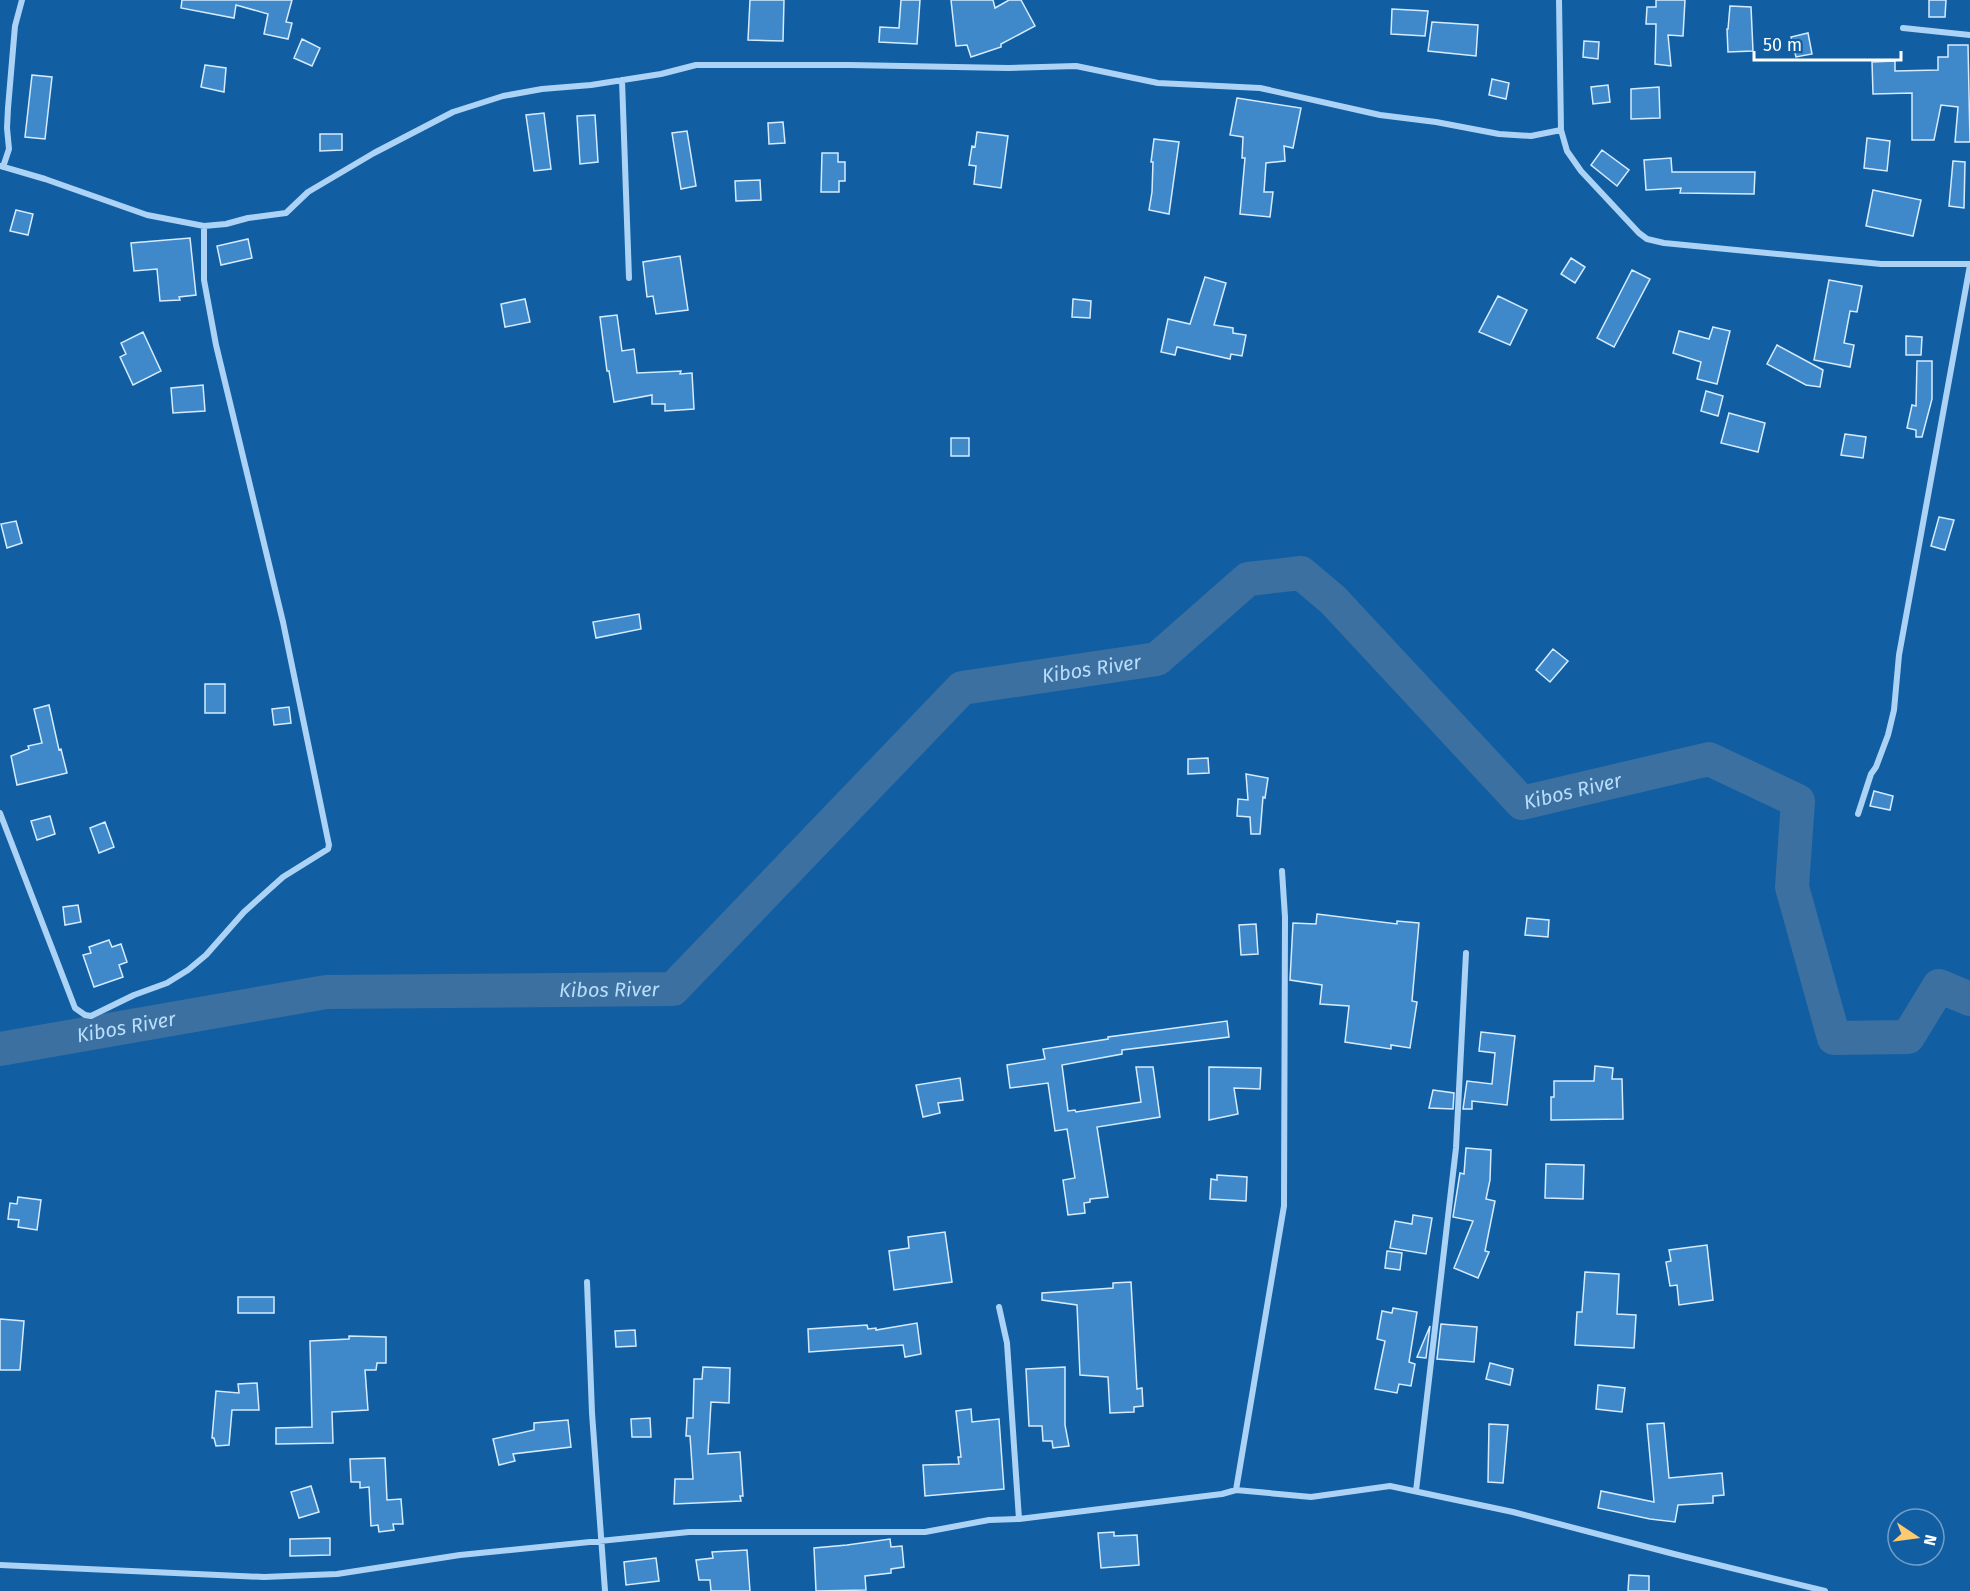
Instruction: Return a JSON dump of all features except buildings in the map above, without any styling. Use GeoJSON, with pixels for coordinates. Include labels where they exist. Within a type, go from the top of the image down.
{"type":"FeatureCollection","features":[{"type":"Feature","properties":{"kind":"street"},"geometry":{"type":"LineString","coordinates":[[22,0],[15,26],[7,128],[9,149],[2,166],[147,215],[204,226],[286,213],[308,192],[374,153],[453,112],[503,96],[542,88],[591,85],[661,74],[696,65],[1008,68],[1076,66],[1158,83],[1260,88],[1380,115],[1436,122],[1499,134],[1531,136],[1561,130]]}},
{"type":"Feature","properties":{"kind":"street"},"geometry":{"type":"LineString","coordinates":[[1559,0],[1561,130],[1567,151],[1581,171],[1647,239],[1664,243],[1881,264],[1970,264],[1900,644],[1894,710],[1882,752],[1871,774],[1858,814]]}},
{"type":"Feature","properties":{"kind":"street"},"geometry":{"type":"LineString","coordinates":[[1904,28],[1970,35]]}},
{"type":"Feature","properties":{"kind":"street"},"geometry":{"type":"LineString","coordinates":[[622,80],[629,278]]}},
{"type":"Feature","properties":{"kind":"street"},"geometry":{"type":"LineString","coordinates":[[0,813],[75,1008],[91,1016],[134,995],[167,983],[188,970],[206,955],[244,912],[283,877],[328,849],[330,845],[283,622],[216,345],[204,280],[204,226]]}},
{"type":"Feature","properties":{"kind":"street"},"geometry":{"type":"LineString","coordinates":[[1236,1490],[1284,1206],[1285,917],[1282,871]]}},
{"type":"Feature","properties":{"kind":"street"},"geometry":{"type":"LineString","coordinates":[[1416,1491],[1456,1148],[1466,953]]}},
{"type":"Feature","properties":{"kind":"street"},"geometry":{"type":"LineString","coordinates":[[587,1282],[592,1413],[605,1591]]}},
{"type":"Feature","properties":{"kind":"street"},"geometry":{"type":"LineString","coordinates":[[999,1306],[1007,1342],[1019,1519]]}},
{"type":"Feature","properties":{"kind":"street"},"geometry":{"type":"LineString","coordinates":[[0,1565],[264,1577],[336,1575],[460,1554],[689,1532],[925,1532],[989,1520],[1019,1519],[1222,1494],[1236,1490],[1311,1497],[1390,1486],[1513,1512],[1825,1591]]}},
{"type":"Feature","properties":{"kind":"waterway","name":"Kibos River"},"geometry":{"type":"LineString","coordinates":[[0,1049],[326,992],[673,989],[962,688],[1157,659],[1248,579],[1301,573],[1333,600],[1522,803],[1709,759],[1798,801],[1792,887],[1834,1038],[1908,1037],[1939,986],[1970,999]]}}]}
